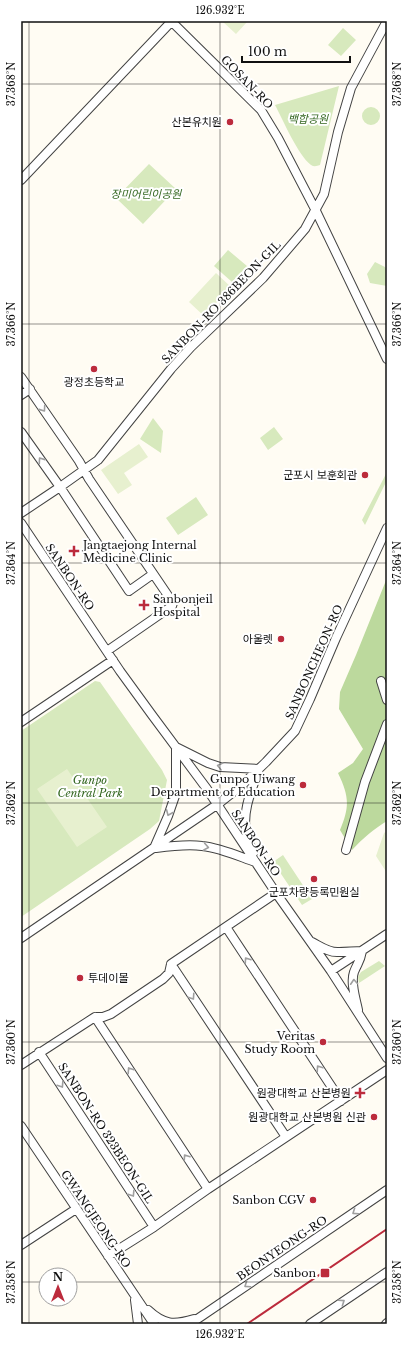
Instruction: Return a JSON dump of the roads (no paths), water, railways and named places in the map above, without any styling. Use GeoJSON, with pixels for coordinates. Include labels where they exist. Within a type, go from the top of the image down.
{"type":"FeatureCollection","features":[{"type":"Feature","properties":{"kind":"street","name":"GOSAN-RO"},"geometry":{"type":"LineString","coordinates":[[21,180],[171,21],[261,110],[278,138],[316,211]]}},
{"type":"Feature","properties":{"kind":"street","name":"SANBON-RO 386BEON-GIL"},"geometry":{"type":"LineString","coordinates":[[21,513],[60,488],[98,460],[167,373],[191,347],[262,278],[305,229],[324,194],[338,132],[351,88],[387,21]]}},
{"type":"Feature","properties":{"kind":"street"},"geometry":{"type":"LineString","coordinates":[[316,211],[387,359]]}},
{"type":"Feature","properties":{"kind":"street"},"geometry":{"type":"LineString","coordinates":[[21,377],[79,461],[173,603],[172,606],[106,650]]}},
{"type":"Feature","properties":{"kind":"street"},"geometry":{"type":"LineString","coordinates":[[21,395],[30,389]]}},
{"type":"Feature","properties":{"kind":"street"},"geometry":{"type":"LineString","coordinates":[[21,432],[129,591],[153,574]]}},
{"type":"Feature","properties":{"kind":"street","name":"SANBON-RO"},"geometry":{"type":"LineString","coordinates":[[21,523],[113,660],[218,804],[255,862],[331,971],[387,1058]]}},
{"type":"Feature","properties":{"kind":"street","name":"SANBONCHEON-RO"},"geometry":{"type":"LineString","coordinates":[[21,938],[218,804],[259,769],[288,740],[298,724],[387,528]]}},
{"type":"Feature","properties":{"kind":"street"},"geometry":{"type":"LineString","coordinates":[[21,721],[113,660]]}},
{"type":"Feature","properties":{"kind":"street"},"geometry":{"type":"LineString","coordinates":[[381,681],[387,700]]}},
{"type":"Feature","properties":{"kind":"street"},"geometry":{"type":"LineString","coordinates":[[346,850],[365,782],[387,724]]}},
{"type":"Feature","properties":{"kind":"street"},"geometry":{"type":"LineString","coordinates":[[153,848],[175,798],[176,747],[208,763],[220,767],[259,769],[248,802],[246,823],[246,831],[255,862]]}},
{"type":"Feature","properties":{"kind":"street"},"geometry":{"type":"LineString","coordinates":[[153,848],[178,845],[202,846],[229,852],[255,862]]}},
{"type":"Feature","properties":{"kind":"street"},"geometry":{"type":"LineString","coordinates":[[21,1065],[95,1017],[103,1017],[111,1014],[163,979],[169,973],[171,964],[276,892]]}},
{"type":"Feature","properties":{"kind":"street"},"geometry":{"type":"LineString","coordinates":[[226,927],[341,1100]]}},
{"type":"Feature","properties":{"kind":"street"},"geometry":{"type":"LineString","coordinates":[[331,971],[387,934]]}},
{"type":"Feature","properties":{"kind":"street"},"geometry":{"type":"LineString","coordinates":[[309,940],[323,948],[337,952],[348,950],[362,951]]}},
{"type":"Feature","properties":{"kind":"street"},"geometry":{"type":"LineString","coordinates":[[359,1015],[353,980],[362,951]]}},
{"type":"Feature","properties":{"kind":"street"},"geometry":{"type":"LineString","coordinates":[[171,964],[286,1137]]}},
{"type":"Feature","properties":{"kind":"street"},"geometry":{"type":"LineString","coordinates":[[95,1017],[208,1189]]}},
{"type":"Feature","properties":{"kind":"street","name":"SANBON-RO 323BEON-GIL"},"geometry":{"type":"LineString","coordinates":[[39,1052],[154,1227]]}},
{"type":"Feature","properties":{"kind":"street"},"geometry":{"type":"LineString","coordinates":[[108,1256],[154,1227],[208,1189],[387,1070]]}},
{"type":"Feature","properties":{"kind":"street","name":"GWANGJEONG-RO"},"geometry":{"type":"LineString","coordinates":[[21,1126],[134,1297],[154,1324]]}},
{"type":"Feature","properties":{"kind":"street","name":"BEONYEONG-RO"},"geometry":{"type":"LineString","coordinates":[[190,1324],[387,1190]]}},
{"type":"Feature","properties":{"kind":"street"},"geometry":{"type":"LineString","coordinates":[[21,1245],[76,1209]]}},
{"type":"Feature","properties":{"kind":"street"},"geometry":{"type":"LineString","coordinates":[[310,1324],[387,1272]]}},
{"type":"Feature","properties":{"kind":"street"},"geometry":{"type":"LineString","coordinates":[[134,1297],[154,1316],[165,1322],[179,1324],[200,1317]]}},
{"type":"Feature","properties":{"kind":"street"},"geometry":{"type":"LineString","coordinates":[[134,1297],[138,1324]]}},
{"type":"Feature","properties":{"kind":"railway"},"geometry":{"type":"LineString","coordinates":[[247,1324],[387,1229]]}},
{"type":"Feature","properties":{"kind":"place","name":"산본유치원"},"geometry":{"type":"Point","coordinates":[230,122]}},
{"type":"Feature","properties":{"kind":"place","name":"광정초등학교"},"geometry":{"type":"Point","coordinates":[94,369]}},
{"type":"Feature","properties":{"kind":"place","name":"군포시 보훈회관"},"geometry":{"type":"Point","coordinates":[365,475]}},
{"type":"Feature","properties":{"kind":"place","name":"Jangtaejong Internal Medicine Clinic"},"geometry":{"type":"Point","coordinates":[74,551]}},
{"type":"Feature","properties":{"kind":"place","name":"Sanbonjeil Hospital"},"geometry":{"type":"Point","coordinates":[144,605]}},
{"type":"Feature","properties":{"kind":"place","name":"아울렛"},"geometry":{"type":"Point","coordinates":[281,639]}},
{"type":"Feature","properties":{"kind":"place","name":"Gunpo Uiwang Department of Education"},"geometry":{"type":"Point","coordinates":[303,785]}},
{"type":"Feature","properties":{"kind":"place","name":"군포차량등록민원실"},"geometry":{"type":"Point","coordinates":[314,879]}},
{"type":"Feature","properties":{"kind":"place","name":"투데이몰"},"geometry":{"type":"Point","coordinates":[80,978]}},
{"type":"Feature","properties":{"kind":"place","name":"Veritas Study Room"},"geometry":{"type":"Point","coordinates":[323,1042]}},
{"type":"Feature","properties":{"kind":"place","name":"원광대학교 산본병원"},"geometry":{"type":"Point","coordinates":[360,1093]}},
{"type":"Feature","properties":{"kind":"place","name":"원광대학교 산본병원 신관"},"geometry":{"type":"Point","coordinates":[374,1117]}},
{"type":"Feature","properties":{"kind":"place","name":"Sanbon CGV"},"geometry":{"type":"Point","coordinates":[313,1200]}},
{"type":"Feature","properties":{"kind":"place","name":"Sanbon"},"geometry":{"type":"Point","coordinates":[325,1273]}},
{"type":"Feature","properties":{"kind":"park label","name":"백합공원"},"geometry":{"type":"Point","coordinates":[308,119]}},
{"type":"Feature","properties":{"kind":"park label","name":"장미어린이공원"},"geometry":{"type":"Point","coordinates":[146,194]}},
{"type":"Feature","properties":{"kind":"park label","name":"Gunpo Central Park"},"geometry":{"type":"Point","coordinates":[90,786]}}]}
